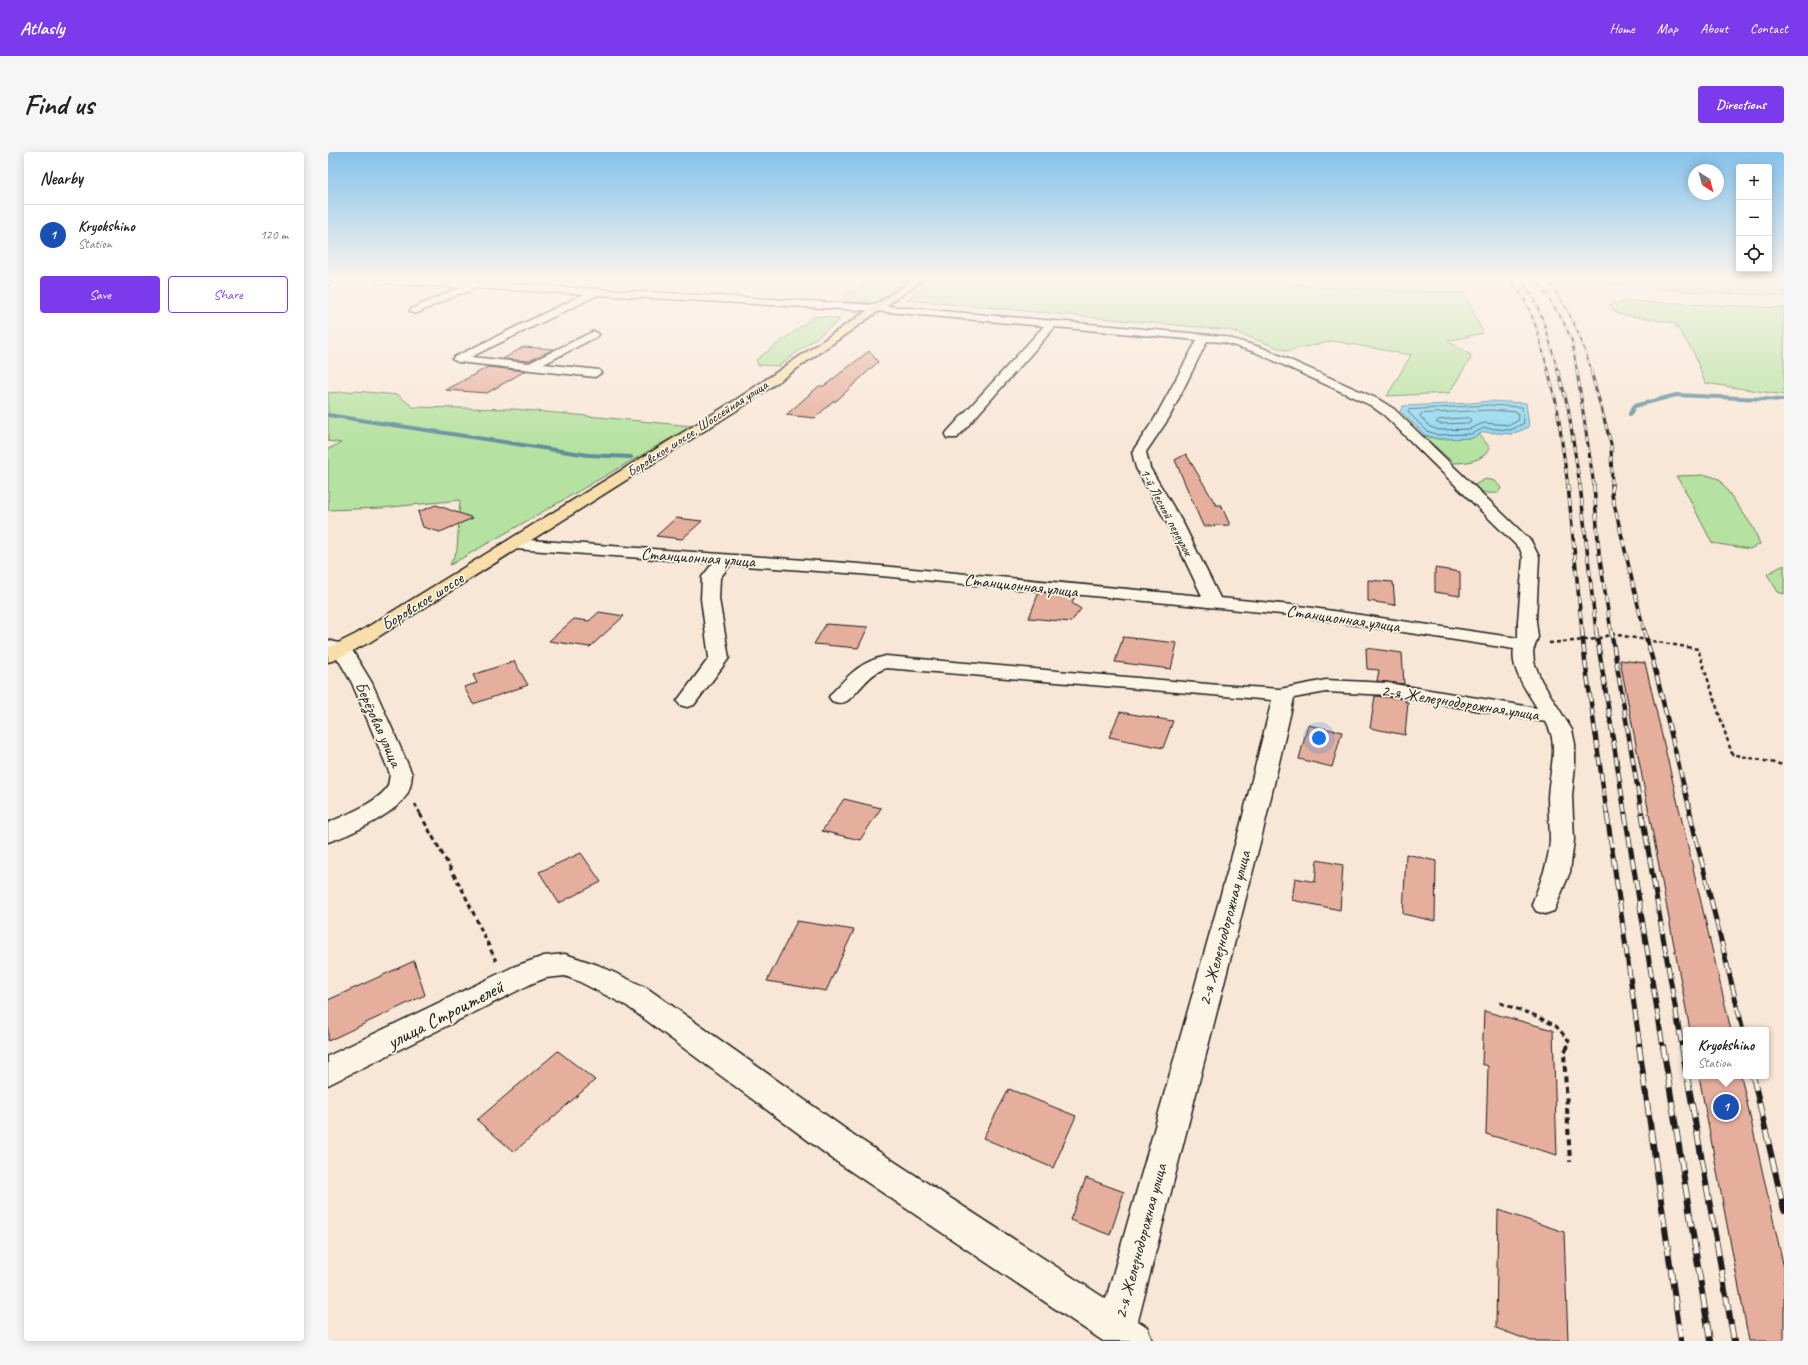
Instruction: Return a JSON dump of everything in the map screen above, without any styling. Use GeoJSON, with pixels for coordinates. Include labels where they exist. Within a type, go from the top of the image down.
{"type":"FeatureCollection","features":[{"type":"Feature","properties":{"kind":"main road","name":"Боровское шоссе, Шоссейная улица"},"geometry":{"type":"LineString","coordinates":[[515,544],[741,402],[837,335]]}},
{"type":"Feature","properties":{"kind":"main road","name":"Боровское шоссе"},"geometry":{"type":"LineString","coordinates":[[333,651],[515,544]]}},
{"type":"Feature","properties":{"kind":"street"},"geometry":{"type":"LineString","coordinates":[[507,335],[458,359],[595,373]]}},
{"type":"Feature","properties":{"kind":"street"},"geometry":{"type":"LineString","coordinates":[[532,366],[591,335]]}},
{"type":"Feature","properties":{"kind":"street"},"geometry":{"type":"LineString","coordinates":[[952,435],[1042,335]]}},
{"type":"Feature","properties":{"kind":"street","name":"2-я Железнодорожная улица"},"geometry":{"type":"LineString","coordinates":[[1176,335],[1237,342],[1259,350],[1374,402],[1389,412],[1528,549],[1531,557],[1527,621],[1528,637],[1523,651],[1524,662],[1531,680],[1554,717]]}},
{"type":"Feature","properties":{"kind":"street","name":"1-й Лесной переулок"},"geometry":{"type":"LineString","coordinates":[[1203,338],[1151,436],[1140,452],[1143,468],[1176,525],[1214,603]]}},
{"type":"Feature","properties":{"kind":"street","name":"Станционная улица"},"geometry":{"type":"LineString","coordinates":[[515,544],[860,569],[1292,610],[1525,645]]}},
{"type":"Feature","properties":{"kind":"street"},"geometry":{"type":"LineString","coordinates":[[687,701],[719,658],[710,599],[711,577],[726,559]]}},
{"type":"Feature","properties":{"kind":"street","name":"Берёзовая улица"},"geometry":{"type":"LineString","coordinates":[[328,833],[384,803],[395,794],[400,784],[401,774],[362,683],[333,651]]}},
{"type":"Feature","properties":{"kind":"street"},"geometry":{"type":"LineString","coordinates":[[839,697],[867,669],[876,663],[886,662],[1219,691],[1284,695]]}},
{"type":"Feature","properties":{"kind":"street","name":"2-я Железнодорожная улица"},"geometry":{"type":"LineString","coordinates":[[1125,1334],[1284,695],[1288,692],[1326,686],[1374,688],[1554,717]]}},
{"type":"Feature","properties":{"kind":"street"},"geometry":{"type":"LineString","coordinates":[[1545,904],[1557,872],[1562,840],[1560,796],[1564,765],[1564,744],[1561,730],[1554,717]]}},
{"type":"Feature","properties":{"kind":"street","name":"улица Строителей"},"geometry":{"type":"LineString","coordinates":[[328,1071],[506,983],[544,967],[565,965],[588,973],[637,997],[849,1150],[1125,1334]]}},
{"type":"Feature","properties":{"kind":"path"},"geometry":{"type":"LineString","coordinates":[[1525,645],[1597,639],[1612,634],[1698,649],[1732,754],[1784,766]]}},
{"type":"Feature","properties":{"kind":"path"},"geometry":{"type":"LineString","coordinates":[[395,794],[409,798],[417,806],[434,840],[463,891],[506,983]]}},
{"type":"Feature","properties":{"kind":"path"},"geometry":{"type":"LineString","coordinates":[[1500,1003],[1556,1026],[1570,1042],[1564,1053],[1570,1162]]}},
{"type":"Feature","properties":{"kind":"green space"},"geometry":{"type":"Polygon","coordinates":[[[789,335],[819,335],[779,366],[758,365],[756,360],[789,335]]]}},
{"type":"Feature","properties":{"kind":"green space"},"geometry":{"type":"Polygon","coordinates":[[[1244,335],[1472,335],[1448,341],[1472,356],[1449,393],[1387,396],[1411,355],[1333,341],[1287,351],[1244,335]]]}},
{"type":"Feature","properties":{"kind":"green space"},"geometry":{"type":"Polygon","coordinates":[[[1682,335],[1784,335],[1784,395],[1705,383],[1694,353],[1682,335]]]}},
{"type":"Feature","properties":{"kind":"green space"},"geometry":{"type":"Polygon","coordinates":[[[356,391],[398,395],[413,407],[514,409],[692,426],[450,565],[457,550],[460,500],[382,508],[328,510],[328,449],[341,443],[328,441],[328,393],[356,391]]]}},
{"type":"Feature","properties":{"kind":"green space"},"geometry":{"type":"Polygon","coordinates":[[[1417,434],[1438,439],[1472,438],[1479,434],[1490,448],[1483,456],[1479,458],[1469,462],[1454,463],[1430,442],[1417,434]]]}},
{"type":"Feature","properties":{"kind":"green space"},"geometry":{"type":"Polygon","coordinates":[[[1707,475],[1719,479],[1753,527],[1760,544],[1750,549],[1712,543],[1685,490],[1676,476],[1707,475]]]}},
{"type":"Feature","properties":{"kind":"green space"},"geometry":{"type":"Polygon","coordinates":[[[1486,479],[1495,481],[1501,488],[1498,493],[1479,490],[1474,485],[1486,479]]]}},
{"type":"Feature","properties":{"kind":"green space"},"geometry":{"type":"Polygon","coordinates":[[[1784,565],[1784,594],[1778,592],[1767,574],[1784,565]]]}},
{"type":"Feature","properties":{"kind":"water"},"geometry":{"type":"Polygon","coordinates":[[[1489,401],[1526,403],[1529,427],[1512,434],[1484,432],[1472,438],[1438,439],[1425,435],[1400,411],[1403,406],[1489,401]]]}},
{"type":"Feature","properties":{"kind":"building"},"geometry":{"type":"Polygon","coordinates":[[[523,347],[554,349],[529,361],[503,359],[523,347]]]}},
{"type":"Feature","properties":{"kind":"building"},"geometry":{"type":"Polygon","coordinates":[[[869,351],[878,362],[836,401],[833,401],[815,418],[786,415],[819,386],[824,386],[869,351]]]}},
{"type":"Feature","properties":{"kind":"building"},"geometry":{"type":"Polygon","coordinates":[[[488,367],[525,371],[487,393],[446,390],[488,367]]]}},
{"type":"Feature","properties":{"kind":"building"},"geometry":{"type":"Polygon","coordinates":[[[1186,454],[1216,505],[1221,505],[1230,525],[1203,526],[1175,460],[1186,454]]]}},
{"type":"Feature","properties":{"kind":"building"},"geometry":{"type":"Polygon","coordinates":[[[436,505],[473,518],[440,532],[423,527],[418,512],[436,505]]]}},
{"type":"Feature","properties":{"kind":"building"},"geometry":{"type":"Polygon","coordinates":[[[676,518],[702,521],[682,539],[656,536],[676,518]]]}},
{"type":"Feature","properties":{"kind":"building"},"geometry":{"type":"Polygon","coordinates":[[[1435,568],[1460,572],[1460,596],[1435,592],[1435,568]]]}},
{"type":"Feature","properties":{"kind":"building"},"geometry":{"type":"Polygon","coordinates":[[[1368,580],[1393,582],[1395,605],[1368,601],[1368,580]]]}},
{"type":"Feature","properties":{"kind":"building"},"geometry":{"type":"Polygon","coordinates":[[[1039,592],[1075,596],[1072,603],[1081,609],[1071,622],[1029,618],[1039,592]]]}},
{"type":"Feature","properties":{"kind":"building"},"geometry":{"type":"Polygon","coordinates":[[[599,612],[624,616],[590,647],[549,641],[574,619],[589,621],[599,612]]]}},
{"type":"Feature","properties":{"kind":"building"},"geometry":{"type":"Polygon","coordinates":[[[826,624],[868,627],[858,648],[814,644],[826,624]]]}},
{"type":"Feature","properties":{"kind":"building"},"geometry":{"type":"Polygon","coordinates":[[[1123,637],[1177,643],[1171,669],[1115,662],[1123,637]]]}},
{"type":"Feature","properties":{"kind":"building"},"geometry":{"type":"Polygon","coordinates":[[[1366,648],[1402,653],[1404,684],[1377,681],[1379,670],[1367,669],[1366,648]]]}},
{"type":"Feature","properties":{"kind":"building"},"geometry":{"type":"Polygon","coordinates":[[[1620,660],[1645,663],[1730,1027],[1689,1027],[1620,660]]]}},
{"type":"Feature","properties":{"kind":"building"},"geometry":{"type":"Polygon","coordinates":[[[514,661],[528,685],[473,704],[464,687],[477,683],[473,675],[514,661]]]}},
{"type":"Feature","properties":{"kind":"building"},"geometry":{"type":"Polygon","coordinates":[[[1375,696],[1405,699],[1405,702],[1408,702],[1405,735],[1370,728],[1375,696]]]}},
{"type":"Feature","properties":{"kind":"building"},"geometry":{"type":"Polygon","coordinates":[[[1120,712],[1173,721],[1163,748],[1109,737],[1120,712]]]}},
{"type":"Feature","properties":{"kind":"building"},"geometry":{"type":"Polygon","coordinates":[[[1308,725],[1342,732],[1332,767],[1299,759],[1308,725]]]}},
{"type":"Feature","properties":{"kind":"building"},"geometry":{"type":"Polygon","coordinates":[[[844,799],[881,808],[860,840],[822,831],[844,799]]]}},
{"type":"Feature","properties":{"kind":"building"},"geometry":{"type":"Polygon","coordinates":[[[581,853],[601,882],[559,903],[539,872],[581,853]]]}},
{"type":"Feature","properties":{"kind":"building"},"geometry":{"type":"Polygon","coordinates":[[[1406,854],[1436,861],[1435,921],[1403,914],[1406,854]]]}},
{"type":"Feature","properties":{"kind":"building"},"geometry":{"type":"Polygon","coordinates":[[[1317,860],[1343,865],[1340,910],[1292,900],[1295,878],[1315,882],[1317,860]]]}},
{"type":"Feature","properties":{"kind":"building"},"geometry":{"type":"Polygon","coordinates":[[[797,921],[854,930],[826,991],[767,981],[797,921]]]}},
{"type":"Feature","properties":{"kind":"building"},"geometry":{"type":"Polygon","coordinates":[[[414,961],[425,995],[328,1041],[328,1000],[414,961]]]}},
{"type":"Feature","properties":{"kind":"building"},"geometry":{"type":"Polygon","coordinates":[[[1484,1011],[1553,1030],[1557,1155],[1486,1134],[1488,1066],[1482,1064],[1484,1011]]]}},
{"type":"Feature","properties":{"kind":"building"},"geometry":{"type":"Polygon","coordinates":[[[558,1051],[595,1080],[514,1152],[477,1120],[558,1051]]]}},
{"type":"Feature","properties":{"kind":"building"},"geometry":{"type":"Polygon","coordinates":[[[1700,1079],[1742,1079],[1784,1268],[1784,1341],[1749,1341],[1700,1079]]]}},
{"type":"Feature","properties":{"kind":"building"},"geometry":{"type":"Polygon","coordinates":[[[1009,1089],[1076,1116],[1053,1168],[983,1138],[1009,1089]]]}},
{"type":"Feature","properties":{"kind":"building"},"geometry":{"type":"Polygon","coordinates":[[[1086,1178],[1124,1192],[1110,1235],[1070,1220],[1086,1178]]]}},
{"type":"Feature","properties":{"kind":"building"},"geometry":{"type":"Polygon","coordinates":[[[1498,1210],[1564,1232],[1568,1341],[1531,1341],[1496,1328],[1498,1210]]]}},
{"type":"Feature","properties":{"kind":"waterway"},"geometry":{"type":"LineString","coordinates":[[1630,414],[1634,406],[1676,395],[1784,400]]}},
{"type":"Feature","properties":{"kind":"waterway"},"geometry":{"type":"LineString","coordinates":[[328,415],[588,455],[631,457]]}},
{"type":"Feature","properties":{"kind":"railway"},"geometry":{"type":"LineString","coordinates":[[1539,335],[1548,372]]}},
{"type":"Feature","properties":{"kind":"railway"},"geometry":{"type":"LineString","coordinates":[[1548,335],[1558,372]]}},
{"type":"Feature","properties":{"kind":"railway"},"geometry":{"type":"LineString","coordinates":[[1569,335],[1572,341],[1577,372]]}},
{"type":"Feature","properties":{"kind":"railway"},"geometry":{"type":"LineString","coordinates":[[1579,335],[1592,372]]}},
{"type":"Feature","properties":{"kind":"railway"},"geometry":{"type":"LineString","coordinates":[[1548,371],[1557,406],[1568,486]]}},
{"type":"Feature","properties":{"kind":"railway"},"geometry":{"type":"LineString","coordinates":[[1558,371],[1568,407],[1580,486]]}},
{"type":"Feature","properties":{"kind":"railway"},"geometry":{"type":"LineString","coordinates":[[1577,371],[1594,486]]}},
{"type":"Feature","properties":{"kind":"railway"},"geometry":{"type":"LineString","coordinates":[[1591,371],[1611,444],[1612,486]]}},
{"type":"Feature","properties":{"kind":"railway"},"geometry":{"type":"LineString","coordinates":[[1568,485],[1582,631]]}},
{"type":"Feature","properties":{"kind":"railway"},"geometry":{"type":"LineString","coordinates":[[1580,485],[1596,631]]}},
{"type":"Feature","properties":{"kind":"railway"},"geometry":{"type":"LineString","coordinates":[[1594,485],[1599,553],[1611,631]]}},
{"type":"Feature","properties":{"kind":"railway"},"geometry":{"type":"LineString","coordinates":[[1612,486],[1612,495],[1644,631]]}},
{"type":"Feature","properties":{"kind":"railway"},"geometry":{"type":"LineString","coordinates":[[1582,630],[1607,815]]}},
{"type":"Feature","properties":{"kind":"railway"},"geometry":{"type":"LineString","coordinates":[[1596,630],[1625,815]]}},
{"type":"Feature","properties":{"kind":"railway"},"geometry":{"type":"LineString","coordinates":[[1611,630],[1642,815]]}},
{"type":"Feature","properties":{"kind":"railway"},"geometry":{"type":"LineString","coordinates":[[1644,630],[1691,815]]}},
{"type":"Feature","properties":{"kind":"railway"},"geometry":{"type":"LineString","coordinates":[[1607,814],[1640,1047]]}},
{"type":"Feature","properties":{"kind":"railway"},"geometry":{"type":"LineString","coordinates":[[1625,814],[1663,1047]]}},
{"type":"Feature","properties":{"kind":"railway"},"geometry":{"type":"LineString","coordinates":[[1642,814],[1682,1047]]}},
{"type":"Feature","properties":{"kind":"railway"},"geometry":{"type":"LineString","coordinates":[[1690,814],[1742,1027]]}},
{"type":"Feature","properties":{"kind":"railway"},"geometry":{"type":"LineString","coordinates":[[1639,1046],[1681,1341]]}},
{"type":"Feature","properties":{"kind":"railway"},"geometry":{"type":"LineString","coordinates":[[1663,1046],[1710,1341]]}},
{"type":"Feature","properties":{"kind":"railway"},"geometry":{"type":"LineString","coordinates":[[1682,1046],[1683,1052]]}},
{"type":"Feature","properties":{"kind":"railway"},"geometry":{"type":"LineString","coordinates":[[1688,1079],[1734,1341]]}},
{"type":"Feature","properties":{"kind":"railway"},"geometry":{"type":"LineString","coordinates":[[1754,1079],[1784,1210]]}},
{"type":"Feature","properties":{"kind":"place","name":"Kryokshino"},"geometry":{"type":"Point","coordinates":[1726,1107]}}]}
